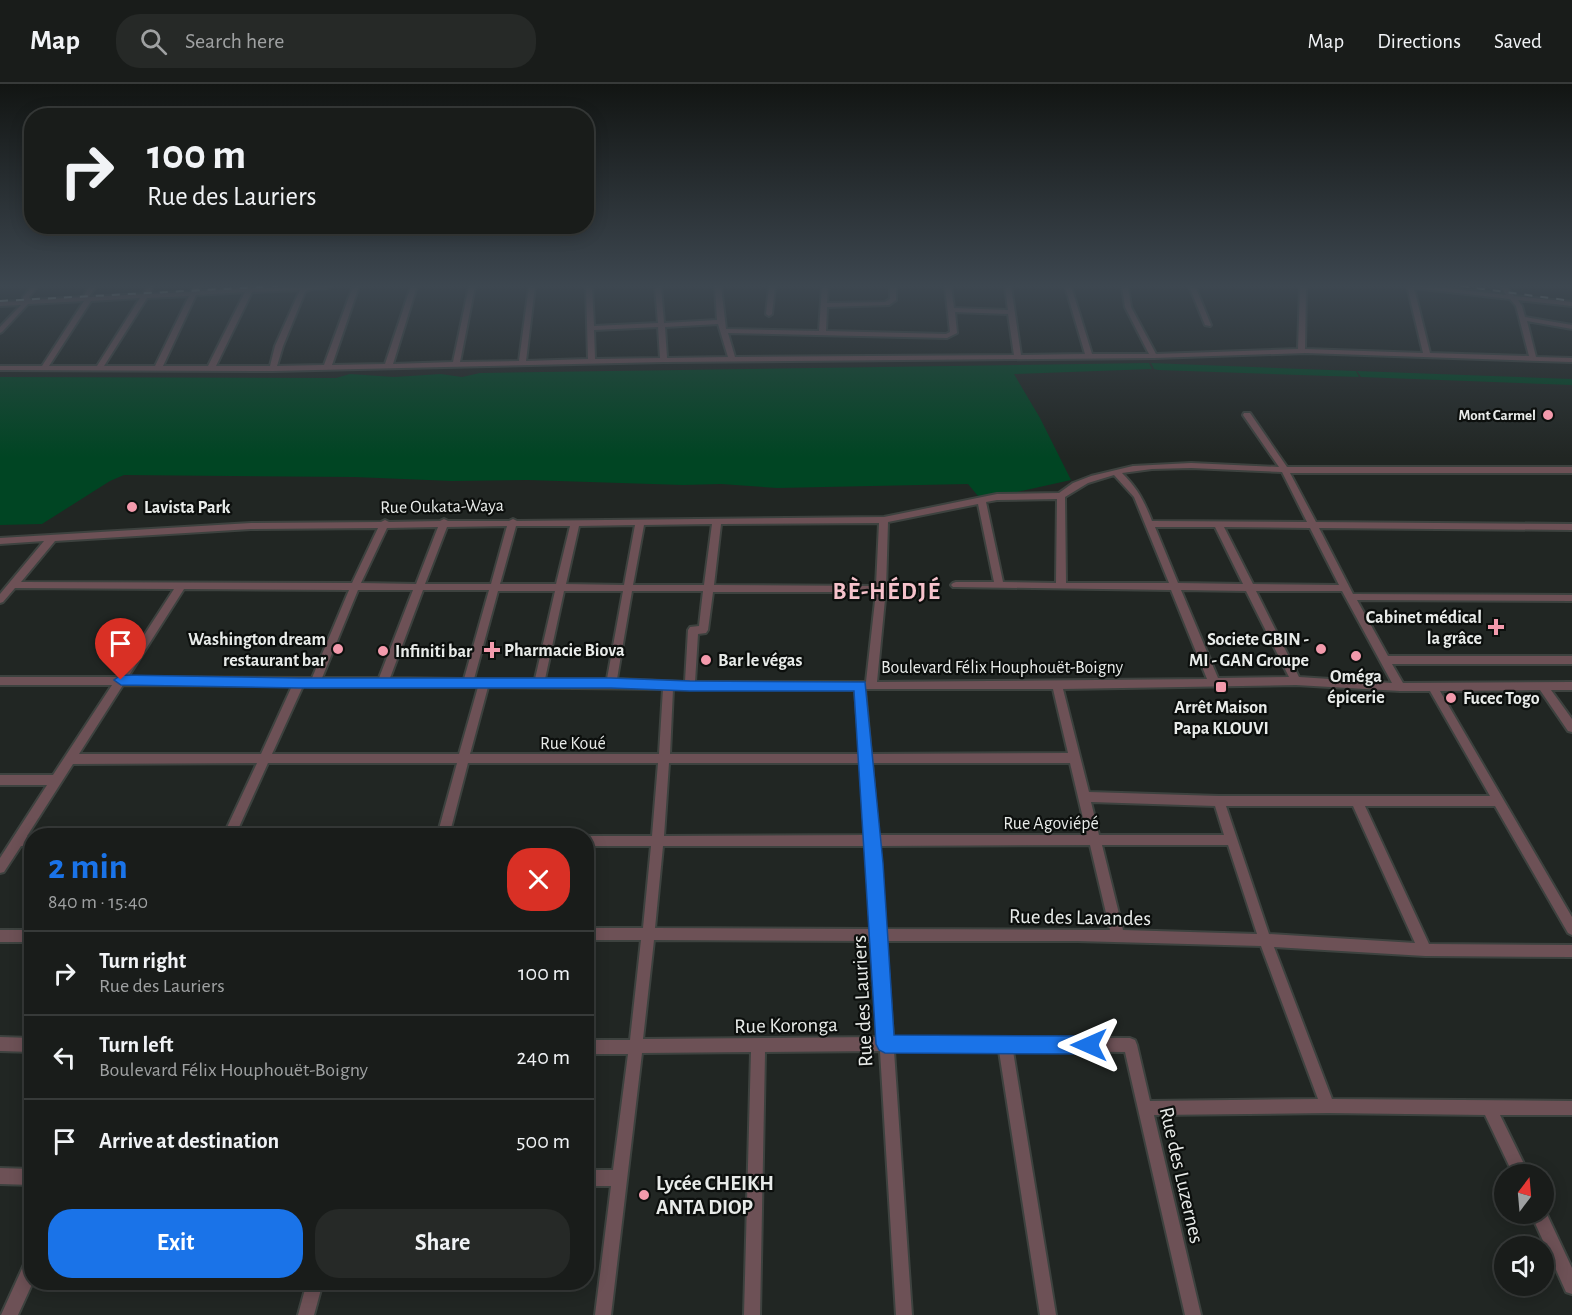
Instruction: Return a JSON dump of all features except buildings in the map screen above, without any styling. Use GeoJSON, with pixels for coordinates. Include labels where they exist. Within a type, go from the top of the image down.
{"type":"FeatureCollection","features":[{"type":"Feature","properties":{"kind":"street"},"geometry":{"type":"LineString","coordinates":[[45,367],[59,343]]}},
{"type":"Feature","properties":{"kind":"street"},"geometry":{"type":"LineString","coordinates":[[99,368],[115,343]]}},
{"type":"Feature","properties":{"kind":"street"},"geometry":{"type":"LineString","coordinates":[[158,368],[169,343]]}},
{"type":"Feature","properties":{"kind":"street"},"geometry":{"type":"LineString","coordinates":[[211,368],[223,343]]}},
{"type":"Feature","properties":{"kind":"street"},"geometry":{"type":"LineString","coordinates":[[273,369],[280,343]]}},
{"type":"Feature","properties":{"kind":"street"},"geometry":{"type":"LineString","coordinates":[[327,368],[336,343]]}},
{"type":"Feature","properties":{"kind":"street"},"geometry":{"type":"LineString","coordinates":[[388,367],[396,343]]}},
{"type":"Feature","properties":{"kind":"street"},"geometry":{"type":"LineString","coordinates":[[456,365],[462,343]]}},
{"type":"Feature","properties":{"kind":"street"},"geometry":{"type":"LineString","coordinates":[[522,363],[525,343]]}},
{"type":"Feature","properties":{"kind":"street"},"geometry":{"type":"LineString","coordinates":[[591,343],[592,362]]}},
{"type":"Feature","properties":{"kind":"street"},"geometry":{"type":"LineString","coordinates":[[662,343],[664,360]]}},
{"type":"Feature","properties":{"kind":"street"},"geometry":{"type":"LineString","coordinates":[[727,343],[732,360]]}},
{"type":"Feature","properties":{"kind":"street"},"geometry":{"type":"LineString","coordinates":[[1016,343],[1018,358]]}},
{"type":"Feature","properties":{"kind":"street"},"geometry":{"type":"LineString","coordinates":[[1085,343],[1089,357]]}},
{"type":"Feature","properties":{"kind":"street"},"geometry":{"type":"LineString","coordinates":[[1147,343],[1154,356]]}},
{"type":"Feature","properties":{"kind":"street"},"geometry":{"type":"LineString","coordinates":[[1301,343],[1301,351]]}},
{"type":"Feature","properties":{"kind":"street"},"geometry":{"type":"LineString","coordinates":[[1423,343],[1426,356]]}},
{"type":"Feature","properties":{"kind":"street"},"geometry":{"type":"LineString","coordinates":[[1530,343],[1533,358]]}},
{"type":"Feature","properties":{"kind":"street"},"geometry":{"type":"LineString","coordinates":[[0,368],[273,369],[664,360],[1154,356],[1301,351],[1572,360]]}},
{"type":"Feature","properties":{"kind":"street"},"geometry":{"type":"LineString","coordinates":[[1247,415],[1286,470],[1347,592],[1400,687]]}},
{"type":"Feature","properties":{"kind":"street"},"geometry":{"type":"LineString","coordinates":[[1061,584],[1061,496],[1071,487],[1116,472],[1160,467],[1286,470],[1572,470]]}},
{"type":"Feature","properties":{"kind":"street"},"geometry":{"type":"LineString","coordinates":[[1116,472],[1135,492],[1214,682]]}},
{"type":"Feature","properties":{"kind":"street","name":"Rue Oukata-Waya"},"geometry":{"type":"LineString","coordinates":[[0,541],[199,528],[385,523],[884,520],[981,500],[1018,496],[1061,496]]}},
{"type":"Feature","properties":{"kind":"street"},"geometry":{"type":"LineString","coordinates":[[981,500],[999,583]]}},
{"type":"Feature","properties":{"kind":"street","name":"Rue des Lauriers"},"geometry":{"type":"LineString","coordinates":[[884,520],[881,589],[866,685],[867,757],[904,1315]]}},
{"type":"Feature","properties":{"kind":"street"},"geometry":{"type":"LineString","coordinates":[[383,682],[444,522]]}},
{"type":"Feature","properties":{"kind":"street"},"geometry":{"type":"LineString","coordinates":[[468,682],[513,522]]}},
{"type":"Feature","properties":{"kind":"street"},"geometry":{"type":"LineString","coordinates":[[539,682],[576,522]]}},
{"type":"Feature","properties":{"kind":"street"},"geometry":{"type":"LineString","coordinates":[[611,683],[640,522]]}},
{"type":"Feature","properties":{"kind":"street"},"geometry":{"type":"LineString","coordinates":[[690,686],[693,630],[703,630],[717,522]]}},
{"type":"Feature","properties":{"kind":"street"},"geometry":{"type":"LineString","coordinates":[[315,683],[355,586],[385,523]]}},
{"type":"Feature","properties":{"kind":"street"},"geometry":{"type":"LineString","coordinates":[[1148,524],[1572,527]]}},
{"type":"Feature","properties":{"kind":"street"},"geometry":{"type":"LineString","coordinates":[[1218,524],[1296,681]]}},
{"type":"Feature","properties":{"kind":"street"},"geometry":{"type":"LineString","coordinates":[[0,600],[53,537]]}},
{"type":"Feature","properties":{"kind":"street"},"geometry":{"type":"LineString","coordinates":[[956,585],[999,583],[1248,586],[1347,592],[1572,598]]}},
{"type":"Feature","properties":{"kind":"street"},"geometry":{"type":"LineString","coordinates":[[13,585],[881,589]]}},
{"type":"Feature","properties":{"kind":"street"},"geometry":{"type":"LineString","coordinates":[[25,828],[181,586]]}},
{"type":"Feature","properties":{"kind":"street"},"geometry":{"type":"LineString","coordinates":[[1385,660],[1572,660]]}},
{"type":"Feature","properties":{"kind":"street","name":"Boulevard Félix Houphouët-Boigny"},"geometry":{"type":"LineString","coordinates":[[0,681],[539,682],[690,686],[1057,686],[1296,681],[1400,687],[1572,686]]}},
{"type":"Feature","properties":{"kind":"street"},"geometry":{"type":"LineString","coordinates":[[445,828],[484,682]]}},
{"type":"Feature","properties":{"kind":"street"},"geometry":{"type":"LineString","coordinates":[[233,828],[299,683]]}},
{"type":"Feature","properties":{"kind":"street"},"geometry":{"type":"LineString","coordinates":[[603,1315],[650,934],[665,759],[668,684]]}},
{"type":"Feature","properties":{"kind":"street"},"geometry":{"type":"LineString","coordinates":[[1057,686],[1118,937]]}},
{"type":"Feature","properties":{"kind":"street"},"geometry":{"type":"LineString","coordinates":[[1543,686],[1572,729]]}},
{"type":"Feature","properties":{"kind":"street"},"geometry":{"type":"LineString","coordinates":[[1433,687],[1572,929]]}},
{"type":"Feature","properties":{"kind":"street","name":"Rue Koué"},"geometry":{"type":"LineString","coordinates":[[71,759],[1075,758]]}},
{"type":"Feature","properties":{"kind":"street"},"geometry":{"type":"LineString","coordinates":[[0,780],[56,780]]}},
{"type":"Feature","properties":{"kind":"street"},"geometry":{"type":"LineString","coordinates":[[1084,797],[1219,801],[1498,801]]}},
{"type":"Feature","properties":{"kind":"street"},"geometry":{"type":"LineString","coordinates":[[1219,801],[1265,940],[1328,1106]]}},
{"type":"Feature","properties":{"kind":"street"},"geometry":{"type":"LineString","coordinates":[[1357,801],[1425,950]]}},
{"type":"Feature","properties":{"kind":"street"},"geometry":{"type":"LineString","coordinates":[[0,868],[24,830]]}},
{"type":"Feature","properties":{"kind":"street","name":"Rue Agoviépé"},"geometry":{"type":"LineString","coordinates":[[594,841],[1233,840]]}},
{"type":"Feature","properties":{"kind":"street"},"geometry":{"type":"LineString","coordinates":[[17,841],[24,841]]}},
{"type":"Feature","properties":{"kind":"street","name":"Rue des Lavandes"},"geometry":{"type":"LineString","coordinates":[[594,934],[1118,937],[1265,940],[1425,950],[1572,951]]}},
{"type":"Feature","properties":{"kind":"street"},"geometry":{"type":"LineString","coordinates":[[0,936],[24,936]]}},
{"type":"Feature","properties":{"kind":"street"},"geometry":{"type":"LineString","coordinates":[[0,1044],[24,1045]]}},
{"type":"Feature","properties":{"kind":"street","name":"Rue Koronga"},"geometry":{"type":"LineString","coordinates":[[594,1047],[885,1044],[1130,1045]]}},
{"type":"Feature","properties":{"kind":"street"},"geometry":{"type":"LineString","coordinates":[[1005,1045],[1048,1315]]}},
{"type":"Feature","properties":{"kind":"street","name":"Rue des Luzernes"},"geometry":{"type":"LineString","coordinates":[[1130,1045],[1193,1315]]}},
{"type":"Feature","properties":{"kind":"street"},"geometry":{"type":"LineString","coordinates":[[752,1315],[758,1047]]}},
{"type":"Feature","properties":{"kind":"street"},"geometry":{"type":"LineString","coordinates":[[1145,1108],[1328,1106],[1572,1108]]}},
{"type":"Feature","properties":{"kind":"street"},"geometry":{"type":"LineString","coordinates":[[1489,1107],[1516,1164]]}},
{"type":"Feature","properties":{"kind":"street"},"geometry":{"type":"LineString","coordinates":[[0,1176],[24,1177]]}},
{"type":"Feature","properties":{"kind":"street"},"geometry":{"type":"LineString","coordinates":[[594,1178],[619,1178]]}},
{"type":"Feature","properties":{"kind":"street"},"geometry":{"type":"LineString","coordinates":[[1544,1224],[1570,1278]]}},
{"type":"Feature","properties":{"kind":"street"},"geometry":{"type":"LineString","coordinates":[[9,1315],[24,1283]]}},
{"type":"Feature","properties":{"kind":"street"},"geometry":{"type":"LineString","coordinates":[[306,1315],[313,1290]]}},
{"type":"Feature","properties":{"kind":"shaded area"},"geometry":{"type":"Polygon","coordinates":[[[1149,363],[1152,369],[1014,374],[1040,418],[1071,480],[1008,494],[978,496],[968,484],[777,488],[721,484],[527,480],[452,481],[354,477],[124,475],[110,481],[42,524],[0,525],[0,377],[336,378],[350,374],[394,377],[441,374],[462,377],[480,373],[1149,363]]]}},
{"type":"Feature","properties":{"kind":"shaded area"},"geometry":{"type":"Polygon","coordinates":[[[1151,363],[1356,371],[1359,377],[1158,370],[1154,369],[1151,363]]]}},
{"type":"Feature","properties":{"kind":"shaded area"},"geometry":{"type":"Polygon","coordinates":[[[1357,371],[1572,379],[1572,385],[1361,377],[1357,371]]]}},
{"type":"Feature","properties":{"kind":"place","name":"Mont Carmel"},"geometry":{"type":"Point","coordinates":[1548,415]}},
{"type":"Feature","properties":{"kind":"place","name":"Lavista Park"},"geometry":{"type":"Point","coordinates":[132,507]}},
{"type":"Feature","properties":{"kind":"place","name":"Cabinet médical la grâce"},"geometry":{"type":"Point","coordinates":[1496,627]}},
{"type":"Feature","properties":{"kind":"place","name":"Washington dream restaurant bar"},"geometry":{"type":"Point","coordinates":[338,649]}},
{"type":"Feature","properties":{"kind":"place","name":"Societe GBIN - MI - GAN Groupe"},"geometry":{"type":"Point","coordinates":[1321,649]}},
{"type":"Feature","properties":{"kind":"place","name":"Pharmacie Biova"},"geometry":{"type":"Point","coordinates":[492,650]}},
{"type":"Feature","properties":{"kind":"place","name":"Infiniti bar"},"geometry":{"type":"Point","coordinates":[383,651]}},
{"type":"Feature","properties":{"kind":"place","name":"Oméga épicerie"},"geometry":{"type":"Point","coordinates":[1356,656]}},
{"type":"Feature","properties":{"kind":"place","name":"Bar le végas"},"geometry":{"type":"Point","coordinates":[706,660]}},
{"type":"Feature","properties":{"kind":"place","name":"Arrêt Maison Papa KLOUVI"},"geometry":{"type":"Point","coordinates":[1221,687]}},
{"type":"Feature","properties":{"kind":"place","name":"Fucec Togo"},"geometry":{"type":"Point","coordinates":[1451,698]}},
{"type":"Feature","properties":{"kind":"place","name":"Lycée CHEIKH ANTA DIOP"},"geometry":{"type":"Point","coordinates":[644,1195]}},
{"type":"Feature","properties":{"kind":"district","name":"BÈ-HÉDJÉ"},"geometry":{"type":"Point","coordinates":[887,591]}},
{"type":"Feature","properties":{"kind":"route"},"geometry":{"type":"LineString","coordinates":[[121,680],[860,686],[875,863],[885,1044],[1089,1045]]}}]}
